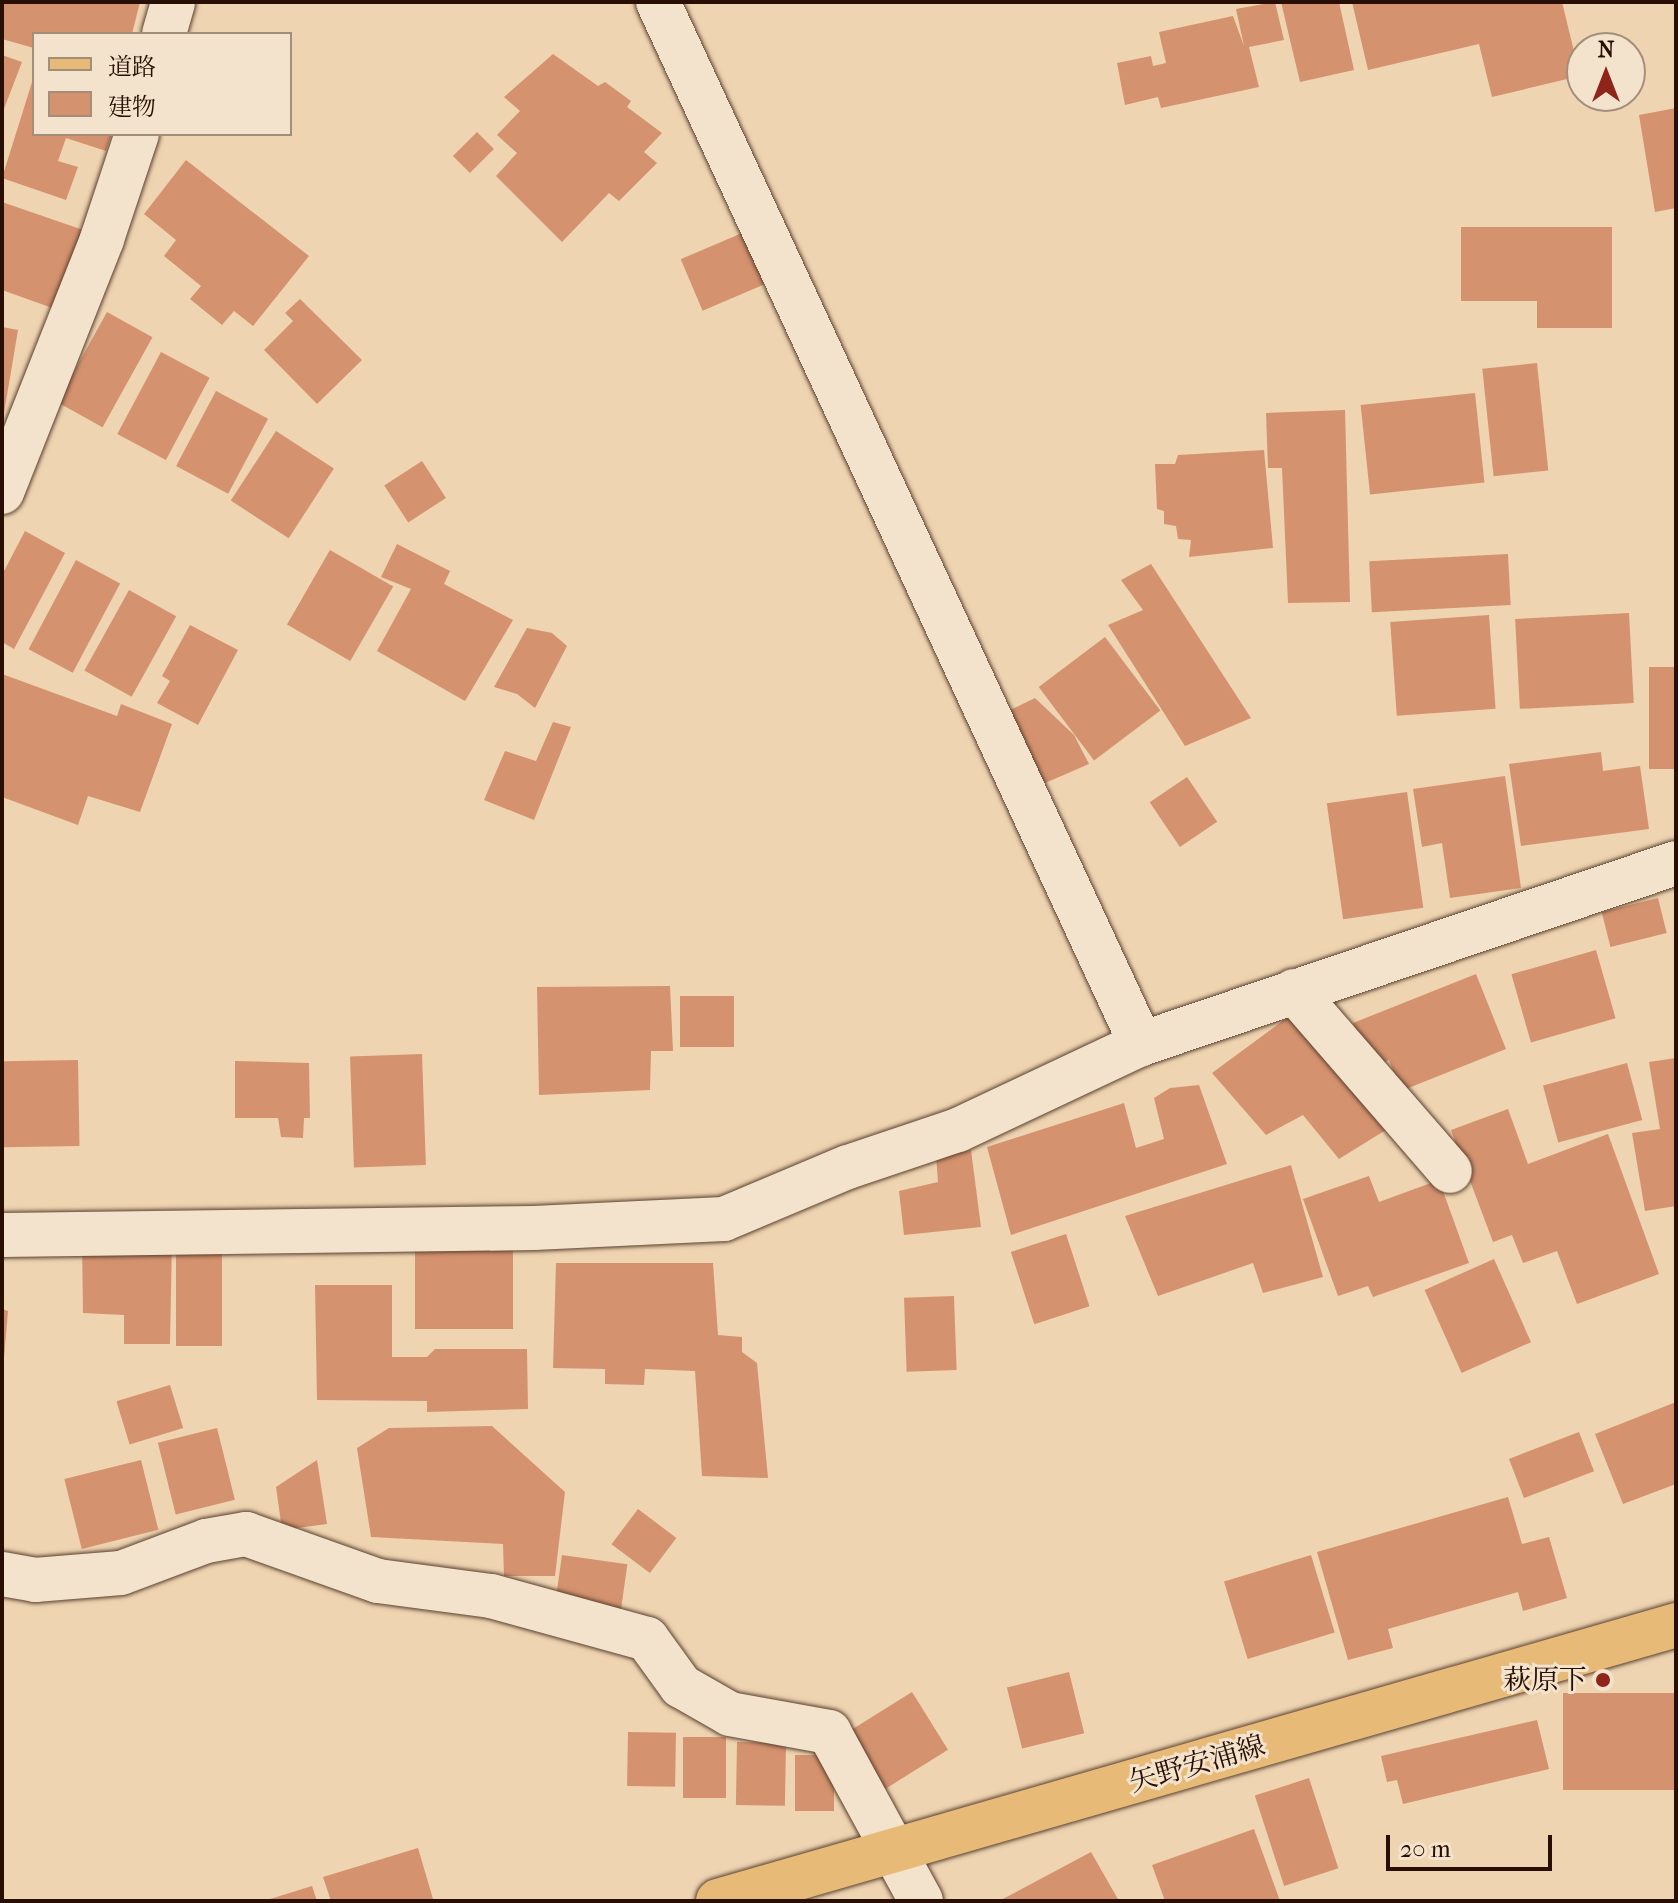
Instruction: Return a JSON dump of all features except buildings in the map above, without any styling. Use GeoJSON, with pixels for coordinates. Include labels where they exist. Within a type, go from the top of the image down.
{"type":"FeatureCollection","features":[{"type":"Feature","properties":{"kind":"main road","name":"矢野安浦線"},"geometry":{"type":"LineString","coordinates":[[718,1901],[895,1847],[1676,1625]]}},
{"type":"Feature","properties":{"kind":"street"},"geometry":{"type":"LineString","coordinates":[[165,32],[173,2]]}},
{"type":"Feature","properties":{"kind":"street"},"geometry":{"type":"LineString","coordinates":[[658,2],[1141,1044]]}},
{"type":"Feature","properties":{"kind":"street"},"geometry":{"type":"LineString","coordinates":[[2,492],[102,239],[136,136]]}},
{"type":"Feature","properties":{"kind":"street"},"geometry":{"type":"LineString","coordinates":[[2,1235],[534,1228],[724,1219],[848,1167],[958,1130],[1141,1044],[1676,863]]}},
{"type":"Feature","properties":{"kind":"street"},"geometry":{"type":"LineString","coordinates":[[1294,991],[1450,1171]]}},
{"type":"Feature","properties":{"kind":"street"},"geometry":{"type":"LineString","coordinates":[[2,1574],[35,1580],[121,1573],[206,1541],[246,1534],[378,1581],[491,1596],[585,1619],[647,1639],[681,1686],[730,1714],[829,1732],[895,1847],[921,1901]]}},
{"type":"Feature","properties":{"kind":"place","name":"萩原下"},"geometry":{"type":"Point","coordinates":[1603,1680]}}]}
